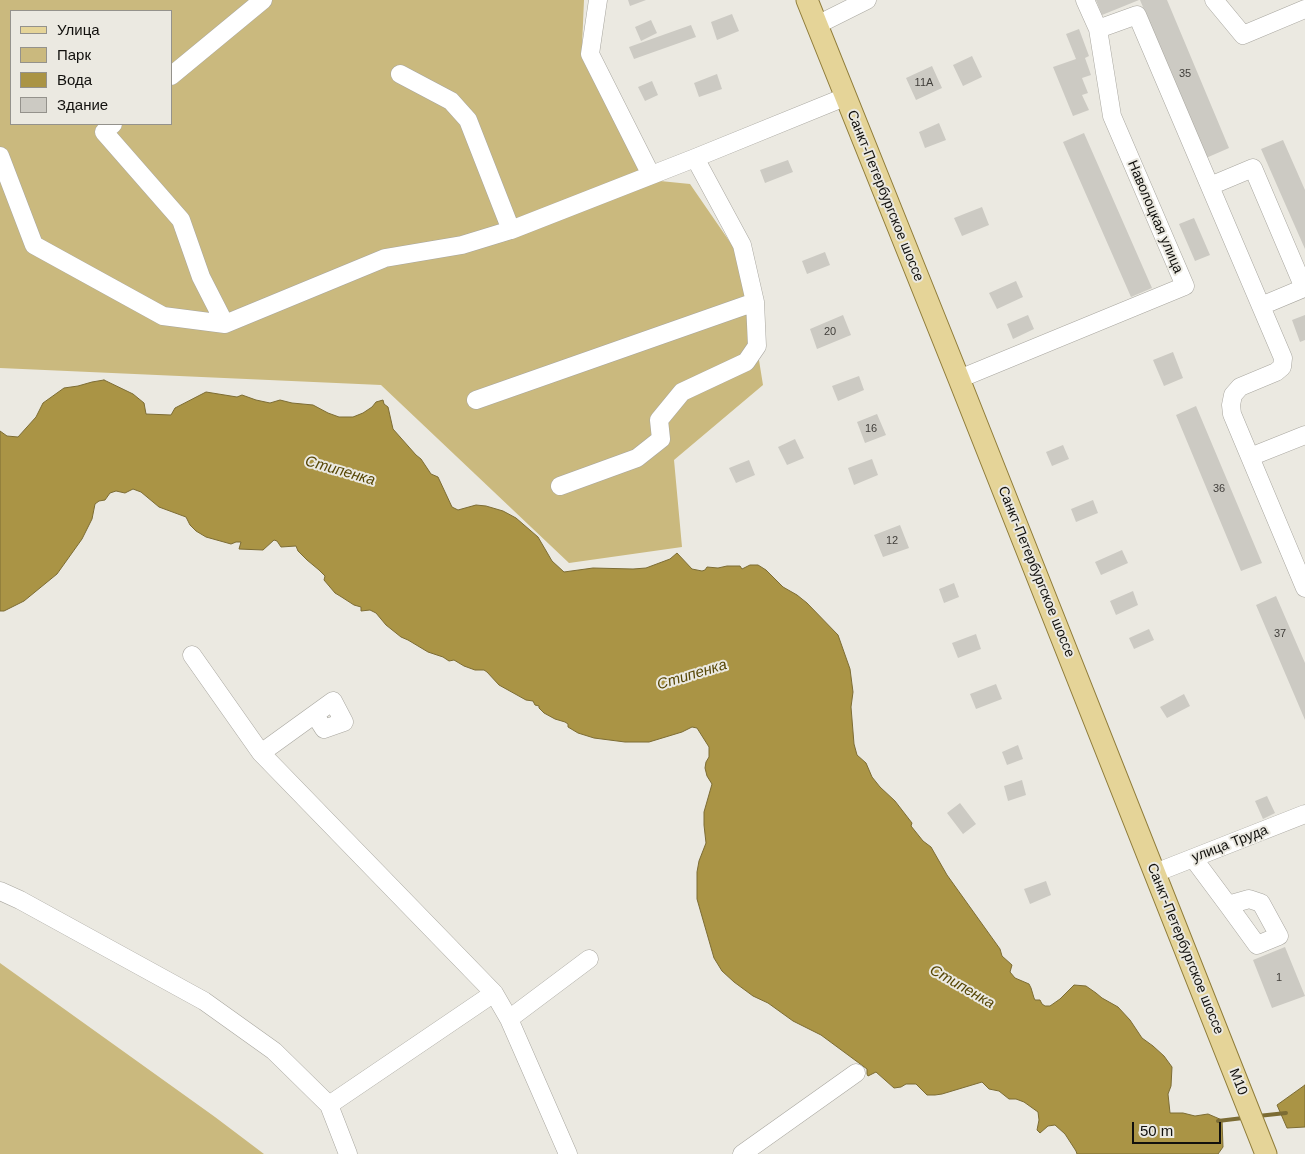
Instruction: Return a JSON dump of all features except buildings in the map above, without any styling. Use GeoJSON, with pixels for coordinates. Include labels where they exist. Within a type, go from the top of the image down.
{"type":"FeatureCollection","features":[{"type":"Feature","properties":{"kind":"main road","name":"Санкт-Петербургское шоссе"},"geometry":{"type":"LineString","coordinates":[[807,0],[1224,1048]]}},
{"type":"Feature","properties":{"kind":"main road","name":"M10"},"geometry":{"type":"LineString","coordinates":[[1224,1048],[1264,1150]]}},
{"type":"Feature","properties":{"kind":"street"},"geometry":{"type":"LineString","coordinates":[[172,75],[263,0]]}},
{"type":"Feature","properties":{"kind":"street"},"geometry":{"type":"LineString","coordinates":[[598,0],[590,54],[651,175]]}},
{"type":"Feature","properties":{"kind":"street"},"geometry":{"type":"LineString","coordinates":[[817,25],[867,0]]}},
{"type":"Feature","properties":{"kind":"street","name":"Наволоцкая улица"},"geometry":{"type":"LineString","coordinates":[[959,379],[1184,286],[1112,116],[1098,29],[1085,0]]}},
{"type":"Feature","properties":{"kind":"street"},"geometry":{"type":"LineString","coordinates":[[1214,0],[1243,35],[1305,9]]}},
{"type":"Feature","properties":{"kind":"street"},"geometry":{"type":"LineString","coordinates":[[1098,29],[1137,15],[1283,358],[1283,363],[1276,372],[1240,388],[1234,395],[1231,406],[1232,414],[1305,588]]}},
{"type":"Feature","properties":{"kind":"street"},"geometry":{"type":"LineString","coordinates":[[400,74],[451,101],[468,120],[512,230]]}},
{"type":"Feature","properties":{"kind":"street"},"geometry":{"type":"LineString","coordinates":[[0,156],[34,245],[163,316],[225,324],[385,258],[462,245],[512,230],[845,97]]}},
{"type":"Feature","properties":{"kind":"street"},"geometry":{"type":"LineString","coordinates":[[112,125],[104,132],[181,220],[201,277],[225,324]]}},
{"type":"Feature","properties":{"kind":"street"},"geometry":{"type":"LineString","coordinates":[[560,486],[637,458],[661,439],[659,420],[682,392],[746,362],[757,346],[755,302],[742,245],[695,158]]}},
{"type":"Feature","properties":{"kind":"street"},"geometry":{"type":"LineString","coordinates":[[1210,186],[1253,168],[1304,288],[1261,306]]}},
{"type":"Feature","properties":{"kind":"street"},"geometry":{"type":"LineString","coordinates":[[476,400],[755,302]]}},
{"type":"Feature","properties":{"kind":"street"},"geometry":{"type":"LineString","coordinates":[[1250,457],[1305,434]]}},
{"type":"Feature","properties":{"kind":"street"},"geometry":{"type":"LineString","coordinates":[[192,655],[261,753],[494,994],[509,1019],[568,1154]]}},
{"type":"Feature","properties":{"kind":"street"},"geometry":{"type":"LineString","coordinates":[[261,753],[315,715]]}},
{"type":"Feature","properties":{"kind":"street","name":"улица Труда"},"geometry":{"type":"LineString","coordinates":[[1155,873],[1305,814]]}},
{"type":"Feature","properties":{"kind":"street"},"geometry":{"type":"LineString","coordinates":[[1194,858],[1228,905]]}},
{"type":"Feature","properties":{"kind":"street"},"geometry":{"type":"LineString","coordinates":[[0,891],[20,900],[204,1001],[274,1051],[329,1105],[348,1154]]}},
{"type":"Feature","properties":{"kind":"street"},"geometry":{"type":"LineString","coordinates":[[509,1019],[589,959]]}},
{"type":"Feature","properties":{"kind":"street"},"geometry":{"type":"LineString","coordinates":[[329,1105],[494,994]]}},
{"type":"Feature","properties":{"kind":"street"},"geometry":{"type":"LineString","coordinates":[[742,1154],[856,1074]]}},
{"type":"Feature","properties":{"kind":"green space"},"geometry":{"type":"Polygon","coordinates":[[[0,0],[584,0],[582,46],[650,180],[690,184],[743,261],[763,385],[674,460],[682,547],[569,563],[381,385],[0,368],[0,0]]]}},
{"type":"Feature","properties":{"kind":"green space"},"geometry":{"type":"Polygon","coordinates":[[[0,963],[215,1117],[264,1154],[0,1154],[0,963]]]}},
{"type":"Feature","properties":{"kind":"water"},"geometry":{"type":"Polygon","coordinates":[[[104,380],[133,394],[144,403],[146,414],[171,415],[175,408],[206,392],[237,397],[242,395],[270,403],[280,400],[313,405],[339,417],[353,417],[363,413],[376,402],[383,400],[384,404],[388,407],[393,429],[421,459],[431,474],[438,477],[452,507],[458,510],[476,505],[486,506],[503,511],[516,518],[538,537],[552,561],[564,572],[593,568],[646,568],[670,559],[677,553],[692,569],[702,571],[707,567],[740,566],[742,569],[750,565],[758,565],[766,570],[783,587],[807,603],[838,635],[850,669],[853,692],[851,707],[854,744],[857,755],[866,763],[872,777],[895,801],[923,841],[931,847],[947,875],[1000,949],[1002,956],[1012,965],[1010,972],[1015,978],[1029,984],[1035,1000],[1040,1000],[1045,1006],[1050,1006],[1060,999],[1074,985],[1086,986],[1118,1007],[1130,1020],[1142,1038],[1164,1056],[1172,1067],[1171,1086],[1168,1094],[1170,1113],[1183,1113],[1195,1116],[1208,1114],[1222,1120],[1223,1147],[1218,1154],[1077,1154],[1065,1134],[1055,1125],[1048,1126],[1040,1133],[1037,1130],[1038,1112],[1024,1102],[1009,1099],[999,1091],[989,1089],[982,1082],[942,1094],[927,1095],[916,1084],[906,1084],[894,1088],[876,1072],[868,1076],[867,1069],[821,1035],[793,1021],[734,982],[722,971],[714,958],[697,899],[697,872],[706,843],[704,812],[712,784],[705,768],[709,757],[709,747],[697,728],[692,727],[649,742],[625,742],[594,738],[578,733],[568,727],[568,724],[565,722],[544,713],[533,701],[526,700],[499,685],[484,670],[475,670],[454,660],[449,661],[428,652],[401,637],[386,625],[376,613],[370,610],[361,611],[361,607],[354,605],[335,593],[324,580],[325,576],[298,551],[296,546],[281,547],[274,540],[263,550],[239,549],[241,542],[231,544],[206,537],[190,525],[186,517],[159,507],[141,492],[133,489],[125,493],[116,491],[110,493],[105,500],[95,504],[92,519],[82,539],[57,574],[24,601],[4,611],[0,611],[0,431],[7,436],[18,437],[36,417],[43,403],[64,388],[104,380]]]}},
{"type":"Feature","properties":{"kind":"water"},"geometry":{"type":"Polygon","coordinates":[[[1305,1085],[1305,1127],[1287,1128],[1277,1105],[1305,1085]]]}},
{"type":"Feature","properties":{"kind":"waterway","name":"Стипенка"},"geometry":{"type":"LineString","coordinates":[[1258,1116],[1286,1113]]}},
{"type":"Feature","properties":{"kind":"waterway","name":"Стипенка"},"geometry":{"type":"LineString","coordinates":[[1218,1121],[1243,1118]]}}]}
